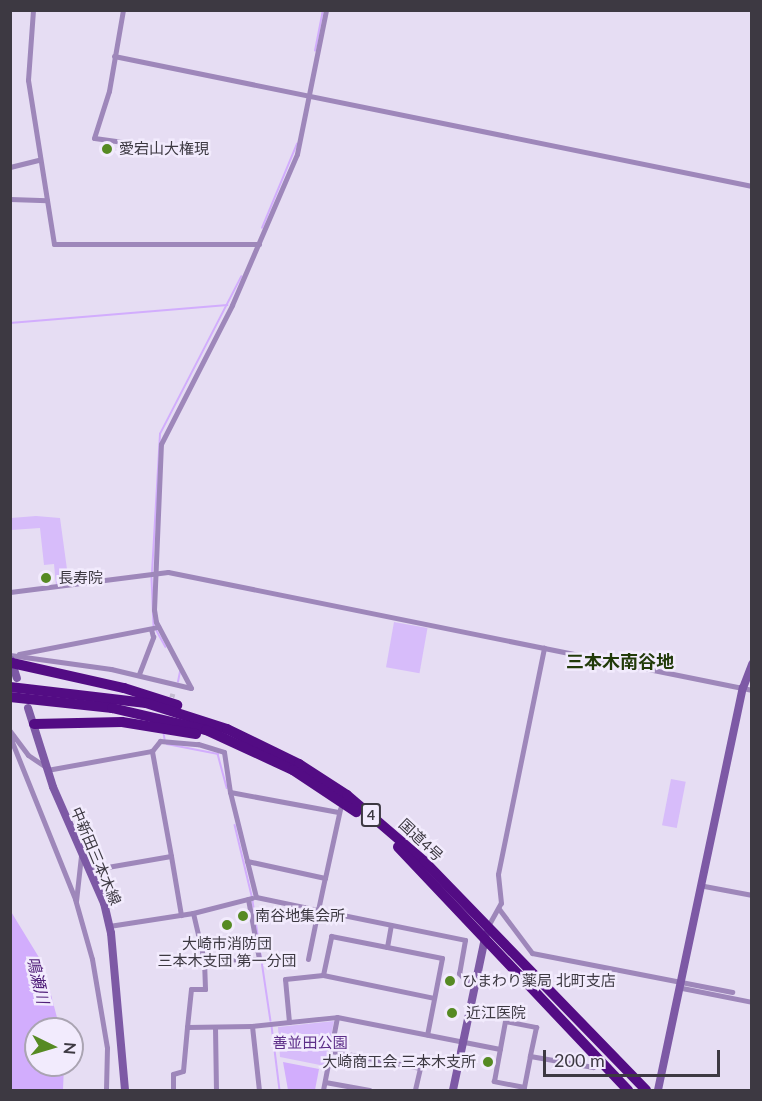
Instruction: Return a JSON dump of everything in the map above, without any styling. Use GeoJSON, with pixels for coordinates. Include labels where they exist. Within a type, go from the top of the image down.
{"type":"FeatureCollection","features":[{"type":"Feature","properties":{"kind":"highway"},"geometry":{"type":"LineString","coordinates":[[13,658],[158,698],[228,725],[265,747]]}},
{"type":"Feature","properties":{"kind":"highway","name":"国道4号"},"geometry":{"type":"LineString","coordinates":[[14,683],[146,703],[187,714],[265,747],[347,795],[424,861],[599,1062],[628,1090]]}},
{"type":"Feature","properties":{"kind":"highway","name":"国道4号"},"geometry":{"type":"LineString","coordinates":[[10,697],[138,712],[183,723],[234,742],[293,770],[405,854],[646,1090]]}},
{"type":"Feature","properties":{"kind":"highway"},"geometry":{"type":"LineString","coordinates":[[34,724],[152,724],[234,742]]}},
{"type":"Feature","properties":{"kind":"street"},"geometry":{"type":"LineString","coordinates":[[33,10],[28,80],[38,160],[47,200],[52,240],[57,245],[257,244]]}},
{"type":"Feature","properties":{"kind":"street"},"geometry":{"type":"LineString","coordinates":[[123,10],[94,138],[123,142]]}},
{"type":"Feature","properties":{"kind":"street"},"geometry":{"type":"LineString","coordinates":[[139,674],[155,628],[153,573],[164,435],[232,305],[297,154],[326,10]]}},
{"type":"Feature","properties":{"kind":"street"},"geometry":{"type":"LineString","coordinates":[[114,56],[752,186]]}},
{"type":"Feature","properties":{"kind":"street"},"geometry":{"type":"LineString","coordinates":[[10,167],[38,160]]}},
{"type":"Feature","properties":{"kind":"street"},"geometry":{"type":"LineString","coordinates":[[10,199],[47,200]]}},
{"type":"Feature","properties":{"kind":"street"},"geometry":{"type":"LineString","coordinates":[[10,592],[168,572],[747,689]]}},
{"type":"Feature","properties":{"kind":"street"},"geometry":{"type":"LineString","coordinates":[[13,658],[155,628]]}},
{"type":"Feature","properties":{"kind":"street"},"geometry":{"type":"LineString","coordinates":[[13,658],[139,674],[173,690],[188,690],[191,685],[155,628]]}},
{"type":"Feature","properties":{"kind":"street"},"geometry":{"type":"LineString","coordinates":[[453,1090],[486,933],[498,909],[498,874],[544,648]]}},
{"type":"Feature","properties":{"kind":"street"},"geometry":{"type":"LineString","coordinates":[[13,658],[14,683]]}},
{"type":"Feature","properties":{"kind":"street"},"geometry":{"type":"LineString","coordinates":[[658,1090],[752,664]]}},
{"type":"Feature","properties":{"kind":"street","name":"中新田三本木線"},"geometry":{"type":"LineString","coordinates":[[28,708],[46,768],[81,856],[90,870],[110,926],[125,1090]]}},
{"type":"Feature","properties":{"kind":"street"},"geometry":{"type":"LineString","coordinates":[[12,733],[28,755],[46,768],[152,751],[160,741],[162,731]]}},
{"type":"Feature","properties":{"kind":"street"},"geometry":{"type":"LineString","coordinates":[[12,733],[12,742],[76,902],[100,993],[106,1090]]}},
{"type":"Feature","properties":{"kind":"street"},"geometry":{"type":"LineString","coordinates":[[160,741],[198,744],[224,752],[230,792],[247,861],[259,959],[204,960]]}},
{"type":"Feature","properties":{"kind":"street"},"geometry":{"type":"LineString","coordinates":[[152,751],[181,915]]}},
{"type":"Feature","properties":{"kind":"street"},"geometry":{"type":"LineString","coordinates":[[230,792],[341,807],[308,959]]}},
{"type":"Feature","properties":{"kind":"street"},"geometry":{"type":"LineString","coordinates":[[76,902],[81,856]]}},
{"type":"Feature","properties":{"kind":"street"},"geometry":{"type":"LineString","coordinates":[[90,870],[171,856]]}},
{"type":"Feature","properties":{"kind":"street"},"geometry":{"type":"LineString","coordinates":[[247,861],[325,878]]}},
{"type":"Feature","properties":{"kind":"street"},"geometry":{"type":"LineString","coordinates":[[704,886],[752,895]]}},
{"type":"Feature","properties":{"kind":"street"},"geometry":{"type":"LineString","coordinates":[[110,926],[193,913],[252,898],[465,940],[459,973],[465,980],[475,981]]}},
{"type":"Feature","properties":{"kind":"street"},"geometry":{"type":"LineString","coordinates":[[498,909],[532,953],[752,1002]]}},
{"type":"Feature","properties":{"kind":"street"},"geometry":{"type":"LineString","coordinates":[[173,1090],[173,1074],[183,1071],[191,989],[205,988],[204,960],[193,913]]}},
{"type":"Feature","properties":{"kind":"street"},"geometry":{"type":"LineString","coordinates":[[387,947],[391,925]]}},
{"type":"Feature","properties":{"kind":"street"},"geometry":{"type":"LineString","coordinates":[[323,975],[331,936],[442,958],[427,1035]]}},
{"type":"Feature","properties":{"kind":"street"},"geometry":{"type":"LineString","coordinates":[[289,1022],[285,979],[323,975],[434,998]]}},
{"type":"Feature","properties":{"kind":"street"},"geometry":{"type":"LineString","coordinates":[[683,985],[732,992]]}},
{"type":"Feature","properties":{"kind":"street"},"geometry":{"type":"LineString","coordinates":[[187,1027],[272,1025],[337,1017],[500,1049]]}},
{"type":"Feature","properties":{"kind":"street"},"geometry":{"type":"LineString","coordinates":[[323,1090],[337,1017]]}},
{"type":"Feature","properties":{"kind":"street"},"geometry":{"type":"LineString","coordinates":[[505,1021],[536,1027],[530,1056],[524,1087],[494,1081],[505,1021]]}},
{"type":"Feature","properties":{"kind":"street"},"geometry":{"type":"LineString","coordinates":[[215,1026],[216,1090]]}},
{"type":"Feature","properties":{"kind":"street"},"geometry":{"type":"LineString","coordinates":[[252,1026],[259,1090]]}},
{"type":"Feature","properties":{"kind":"street"},"geometry":{"type":"LineString","coordinates":[[331,1051],[420,1068],[415,1090]]}},
{"type":"Feature","properties":{"kind":"street"},"geometry":{"type":"LineString","coordinates":[[530,1056],[593,1067],[599,1062]]}},
{"type":"Feature","properties":{"kind":"street"},"geometry":{"type":"LineString","coordinates":[[325,1082],[369,1090]]}},
{"type":"Feature","properties":{"kind":"green space"},"geometry":{"type":"Polygon","coordinates":[[[36,516],[60,518],[69,584],[56,586],[54,564],[44,565],[40,528],[11,530],[11,518],[36,516]]]}},
{"type":"Feature","properties":{"kind":"green space"},"geometry":{"type":"Polygon","coordinates":[[[394,622],[427,628],[419,673],[386,667],[394,622]]]}},
{"type":"Feature","properties":{"kind":"green space"},"geometry":{"type":"Polygon","coordinates":[[[671,779],[686,782],[677,828],[662,825],[671,779]]]}},
{"type":"Feature","properties":{"kind":"green space","name":"善並田公園"},"geometry":{"type":"Polygon","coordinates":[[[334,1021],[325,1066],[280,1057],[278,1027],[334,1021]]]}},
{"type":"Feature","properties":{"kind":"water","name":"鳴瀬川"},"geometry":{"type":"Polygon","coordinates":[[[10,910],[43,964],[57,1017],[24,1017],[24,1077],[64,1077],[63,1090],[11,1090],[10,910]]]}},
{"type":"Feature","properties":{"kind":"water"},"geometry":{"type":"Polygon","coordinates":[[[283,1062],[319,1069],[315,1090],[288,1090],[283,1062]]]}},
{"type":"Feature","properties":{"kind":"waterway"},"geometry":{"type":"LineString","coordinates":[[315,51],[323,10]]}},
{"type":"Feature","properties":{"kind":"waterway"},"geometry":{"type":"LineString","coordinates":[[262,228],[297,144]]}},
{"type":"Feature","properties":{"kind":"waterway"},"geometry":{"type":"LineString","coordinates":[[152,573],[160,434],[241,277]]}},
{"type":"Feature","properties":{"kind":"waterway"},"geometry":{"type":"LineString","coordinates":[[10,323],[227,305]]}},
{"type":"Feature","properties":{"kind":"waterway"},"geometry":{"type":"LineString","coordinates":[[152,578],[154,626]]}},
{"type":"Feature","properties":{"kind":"waterway"},"geometry":{"type":"LineString","coordinates":[[157,631],[166,647]]}},
{"type":"Feature","properties":{"kind":"waterway"},"geometry":{"type":"LineString","coordinates":[[178,682],[180,672]]}},
{"type":"Feature","properties":{"kind":"waterway"},"geometry":{"type":"LineString","coordinates":[[164,733],[165,739]]}},
{"type":"Feature","properties":{"kind":"waterway"},"geometry":{"type":"LineString","coordinates":[[167,744],[218,754],[227,788]]}},
{"type":"Feature","properties":{"kind":"waterway"},"geometry":{"type":"LineString","coordinates":[[235,825],[252,896]]}},
{"type":"Feature","properties":{"kind":"waterway"},"geometry":{"type":"LineString","coordinates":[[253,901],[271,1021]]}},
{"type":"Feature","properties":{"kind":"waterway"},"geometry":{"type":"LineString","coordinates":[[272,1026],[280,1090]]}},
{"type":"Feature","properties":{"kind":"tunnel"},"geometry":{"type":"LineString","coordinates":[[170,704],[173,693]]}},
{"type":"Feature","properties":{"kind":"place","name":"愛宕山大権現"},"geometry":{"type":"Point","coordinates":[107,149]}},
{"type":"Feature","properties":{"kind":"place","name":"長寿院"},"geometry":{"type":"Point","coordinates":[46,578]}},
{"type":"Feature","properties":{"kind":"place","name":"南谷地集会所"},"geometry":{"type":"Point","coordinates":[243,916]}},
{"type":"Feature","properties":{"kind":"place","name":"大崎市消防団 三本木支団 第一分団"},"geometry":{"type":"Point","coordinates":[227,925]}},
{"type":"Feature","properties":{"kind":"place","name":"ひまわり薬局 北町支店"},"geometry":{"type":"Point","coordinates":[450,981]}},
{"type":"Feature","properties":{"kind":"place","name":"近江医院"},"geometry":{"type":"Point","coordinates":[452,1013]}},
{"type":"Feature","properties":{"kind":"place","name":"大崎商工会 三本木支所"},"geometry":{"type":"Point","coordinates":[488,1062]}},
{"type":"Feature","properties":{"kind":"district","name":"三本木南谷地"},"geometry":{"type":"Point","coordinates":[620,661]}}]}
